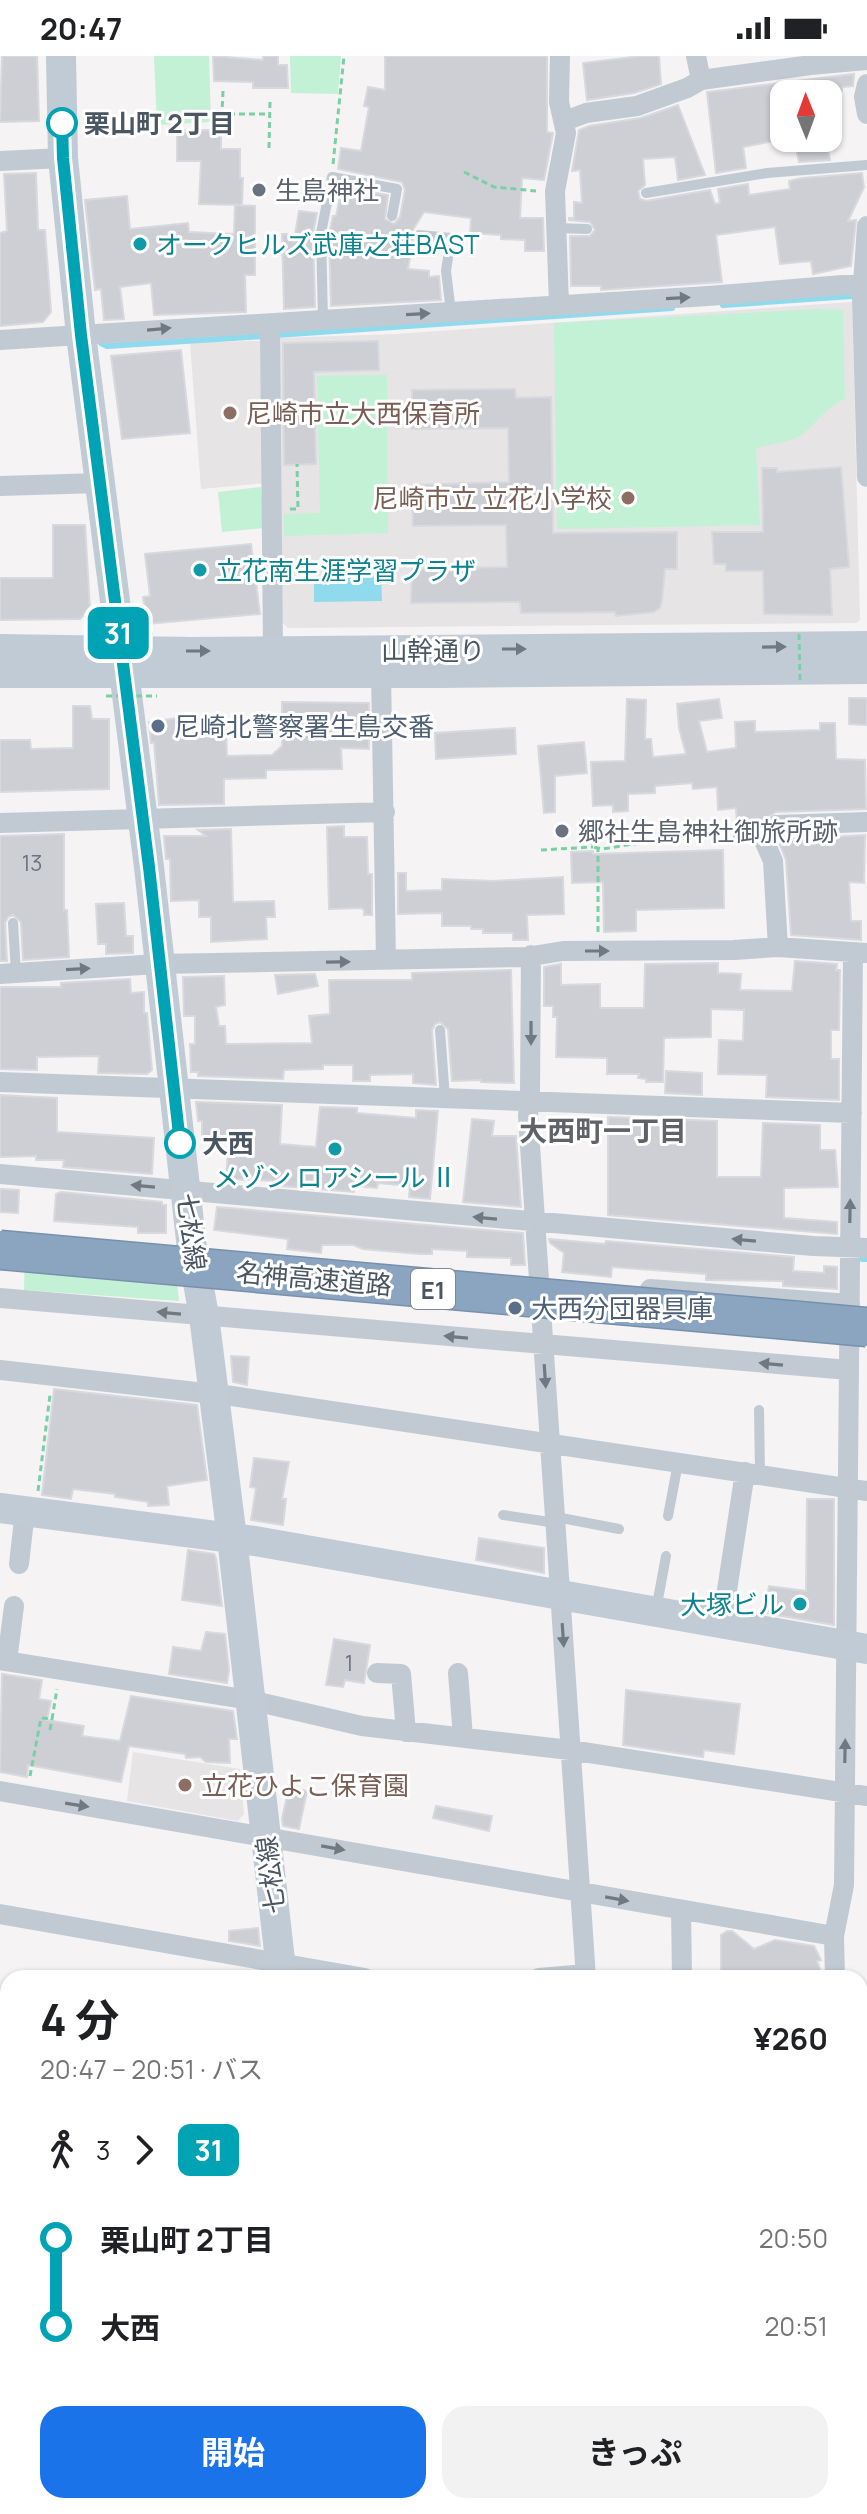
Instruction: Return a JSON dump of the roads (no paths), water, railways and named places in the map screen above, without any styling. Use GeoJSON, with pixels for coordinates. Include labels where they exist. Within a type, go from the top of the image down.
{"type":"FeatureCollection","features":[{"type":"Feature","properties":{"kind":"highway","name":"名神高速道路"},"geometry":{"type":"LineString","coordinates":[[0,1250],[858,1315]]}},
{"type":"Feature","properties":{"kind":"highway","name":"名神高速道路"},"geometry":{"type":"LineString","coordinates":[[0,1276],[858,1360]]}},
{"type":"Feature","properties":{"kind":"street","name":"七松線"},"geometry":{"type":"LineString","coordinates":[[61,56],[63,158],[81,335],[192,1249],[204,1316],[232,1538],[281,1970]]}},
{"type":"Feature","properties":{"kind":"street"},"geometry":{"type":"LineString","coordinates":[[559,305],[555,191],[564,147],[565,121],[559,102],[560,56]]}},
{"type":"Feature","properties":{"kind":"street"},"geometry":{"type":"LineString","coordinates":[[696,56],[701,80]]}},
{"type":"Feature","properties":{"kind":"street"},"geometry":{"type":"LineString","coordinates":[[565,121],[586,113],[637,106],[701,80],[867,60]]}},
{"type":"Feature","properties":{"kind":"street"},"geometry":{"type":"LineString","coordinates":[[867,84],[864,97],[867,114]]}},
{"type":"Feature","properties":{"kind":"street"},"geometry":{"type":"LineString","coordinates":[[0,161],[63,158]]}},
{"type":"Feature","properties":{"kind":"street"},"geometry":{"type":"LineString","coordinates":[[867,226],[862,313],[867,477]]}},
{"type":"Feature","properties":{"kind":"street"},"geometry":{"type":"LineString","coordinates":[[0,340],[865,284]]}},
{"type":"Feature","properties":{"kind":"street"},"geometry":{"type":"LineString","coordinates":[[270,335],[273,651]]}},
{"type":"Feature","properties":{"kind":"street"},"geometry":{"type":"LineString","coordinates":[[0,486],[100,483]]}},
{"type":"Feature","properties":{"kind":"street","name":"山幹通り"},"geometry":{"type":"LineString","coordinates":[[0,649],[121,670],[273,651],[867,646]]}},
{"type":"Feature","properties":{"kind":"street","name":"山幹通り"},"geometry":{"type":"LineString","coordinates":[[0,673],[121,670],[381,673],[867,669]]}},
{"type":"Feature","properties":{"kind":"street"},"geometry":{"type":"LineString","coordinates":[[381,673],[386,960]]}},
{"type":"Feature","properties":{"kind":"street"},"geometry":{"type":"LineString","coordinates":[[0,823],[385,812]]}},
{"type":"Feature","properties":{"kind":"street"},"geometry":{"type":"LineString","coordinates":[[778,947],[773,861],[762,836],[776,825],[867,822]]}},
{"type":"Feature","properties":{"kind":"street"},"geometry":{"type":"LineString","coordinates":[[8,973],[158,964],[386,960],[598,951],[778,947],[860,953],[852,1113],[858,1248],[857,1647],[845,1793],[844,1885],[834,1936],[835,1970]]}},
{"type":"Feature","properties":{"kind":"street"},"geometry":{"type":"LineString","coordinates":[[531,955],[528,1116],[586,1970]]}},
{"type":"Feature","properties":{"kind":"street"},"geometry":{"type":"LineString","coordinates":[[0,1082],[852,1113]]}},
{"type":"Feature","properties":{"kind":"street"},"geometry":{"type":"LineString","coordinates":[[0,1174],[858,1248]]}},
{"type":"Feature","properties":{"kind":"street"},"geometry":{"type":"LineString","coordinates":[[0,1233],[539,1281],[858,1315]]}},
{"type":"Feature","properties":{"kind":"street"},"geometry":{"type":"LineString","coordinates":[[0,1298],[543,1344],[858,1360]]}},
{"type":"Feature","properties":{"kind":"street"},"geometry":{"type":"LineString","coordinates":[[0,1370],[214,1394],[858,1490]]}},
{"type":"Feature","properties":{"kind":"street"},"geometry":{"type":"LineString","coordinates":[[722,1623],[753,1473]]}},
{"type":"Feature","properties":{"kind":"street"},"geometry":{"type":"LineString","coordinates":[[19,1564],[20,1511],[232,1538],[857,1647]]}},
{"type":"Feature","properties":{"kind":"street"},"geometry":{"type":"LineString","coordinates":[[14,1606],[4,1660],[250,1700],[343,1723],[570,1750],[867,1796]]}},
{"type":"Feature","properties":{"kind":"street"},"geometry":{"type":"LineString","coordinates":[[377,1673],[401,1674],[406,1732]]}},
{"type":"Feature","properties":{"kind":"street"},"geometry":{"type":"LineString","coordinates":[[458,1673],[463,1737]]}},
{"type":"Feature","properties":{"kind":"street"},"geometry":{"type":"LineString","coordinates":[[0,1791],[834,1936]]}},
{"type":"Feature","properties":{"kind":"street"},"geometry":{"type":"LineString","coordinates":[[681,1910],[682,1970]]}},
{"type":"Feature","properties":{"kind":"street"},"geometry":{"type":"LineString","coordinates":[[0,1914],[281,1970]]}},
{"type":"Feature","properties":{"kind":"lane"},"geometry":{"type":"LineString","coordinates":[[646,193],[767,173],[867,165]]}},
{"type":"Feature","properties":{"kind":"lane"},"geometry":{"type":"LineString","coordinates":[[323,320],[321,233],[332,177],[397,189],[392,216]]}},
{"type":"Feature","properties":{"kind":"lane"},"geometry":{"type":"LineString","coordinates":[[556,228],[587,229]]}},
{"type":"Feature","properties":{"kind":"lane"},"geometry":{"type":"LineString","coordinates":[[419,235],[451,238],[446,271],[451,312]]}},
{"type":"Feature","properties":{"kind":"lane"},"geometry":{"type":"LineString","coordinates":[[8,973],[13,923]]}},
{"type":"Feature","properties":{"kind":"lane"},"geometry":{"type":"LineString","coordinates":[[440,1030],[445,1098]]}},
{"type":"Feature","properties":{"kind":"lane"},"geometry":{"type":"LineString","coordinates":[[753,1473],[759,1410]]}},
{"type":"Feature","properties":{"kind":"lane"},"geometry":{"type":"LineString","coordinates":[[668,1516],[678,1463]]}},
{"type":"Feature","properties":{"kind":"lane"},"geometry":{"type":"LineString","coordinates":[[503,1515],[619,1529]]}},
{"type":"Feature","properties":{"kind":"lane"},"geometry":{"type":"LineString","coordinates":[[655,1612],[666,1556]]}},
{"type":"Feature","properties":{"kind":"water"},"geometry":{"type":"Polygon","coordinates":[[[381,576],[382,601],[314,602],[314,577],[381,576]]]}},
{"type":"Feature","properties":{"kind":"waterway"},"geometry":{"type":"LineString","coordinates":[[723,305],[852,296]]}},
{"type":"Feature","properties":{"kind":"waterway"},"geometry":{"type":"LineString","coordinates":[[276,335],[672,308]]}},
{"type":"Feature","properties":{"kind":"waterway"},"geometry":{"type":"LineString","coordinates":[[101,343],[107,346],[264,336]]}},
{"type":"Feature","properties":{"kind":"waterway"},"geometry":{"type":"LineString","coordinates":[[862,1259],[867,1259]]}},
{"type":"Feature","properties":{"kind":"place","name":"栗山町 2丁目"},"geometry":{"type":"Point","coordinates":[62,123]}},
{"type":"Feature","properties":{"kind":"place","name":"生島神社"},"geometry":{"type":"Point","coordinates":[259,190]}},
{"type":"Feature","properties":{"kind":"place","name":"オークヒルズ武庫之荘BAST"},"geometry":{"type":"Point","coordinates":[140,244]}},
{"type":"Feature","properties":{"kind":"place","name":"尼崎市立大西保育所"},"geometry":{"type":"Point","coordinates":[230,413]}},
{"type":"Feature","properties":{"kind":"place","name":"尼崎市立 立花小学校"},"geometry":{"type":"Point","coordinates":[628,498]}},
{"type":"Feature","properties":{"kind":"place","name":"立花南生涯学習プラザ"},"geometry":{"type":"Point","coordinates":[200,570]}},
{"type":"Feature","properties":{"kind":"place","name":"尼崎北警察署生島交番"},"geometry":{"type":"Point","coordinates":[158,726]}},
{"type":"Feature","properties":{"kind":"place","name":"郷社生島神社御旅所跡"},"geometry":{"type":"Point","coordinates":[562,831]}},
{"type":"Feature","properties":{"kind":"place","name":"大西"},"geometry":{"type":"Point","coordinates":[180,1143]}},
{"type":"Feature","properties":{"kind":"place","name":"メゾン ロアシール Ⅱ"},"geometry":{"type":"Point","coordinates":[335,1149]}},
{"type":"Feature","properties":{"kind":"place","name":"大西分団器具庫"},"geometry":{"type":"Point","coordinates":[515,1308]}},
{"type":"Feature","properties":{"kind":"place","name":"大塚ビル"},"geometry":{"type":"Point","coordinates":[800,1604]}},
{"type":"Feature","properties":{"kind":"place","name":"立花ひよこ保育園"},"geometry":{"type":"Point","coordinates":[185,1785]}},
{"type":"Feature","properties":{"kind":"district","name":"大西町一丁目"},"geometry":{"type":"Point","coordinates":[603,1130]}}]}
